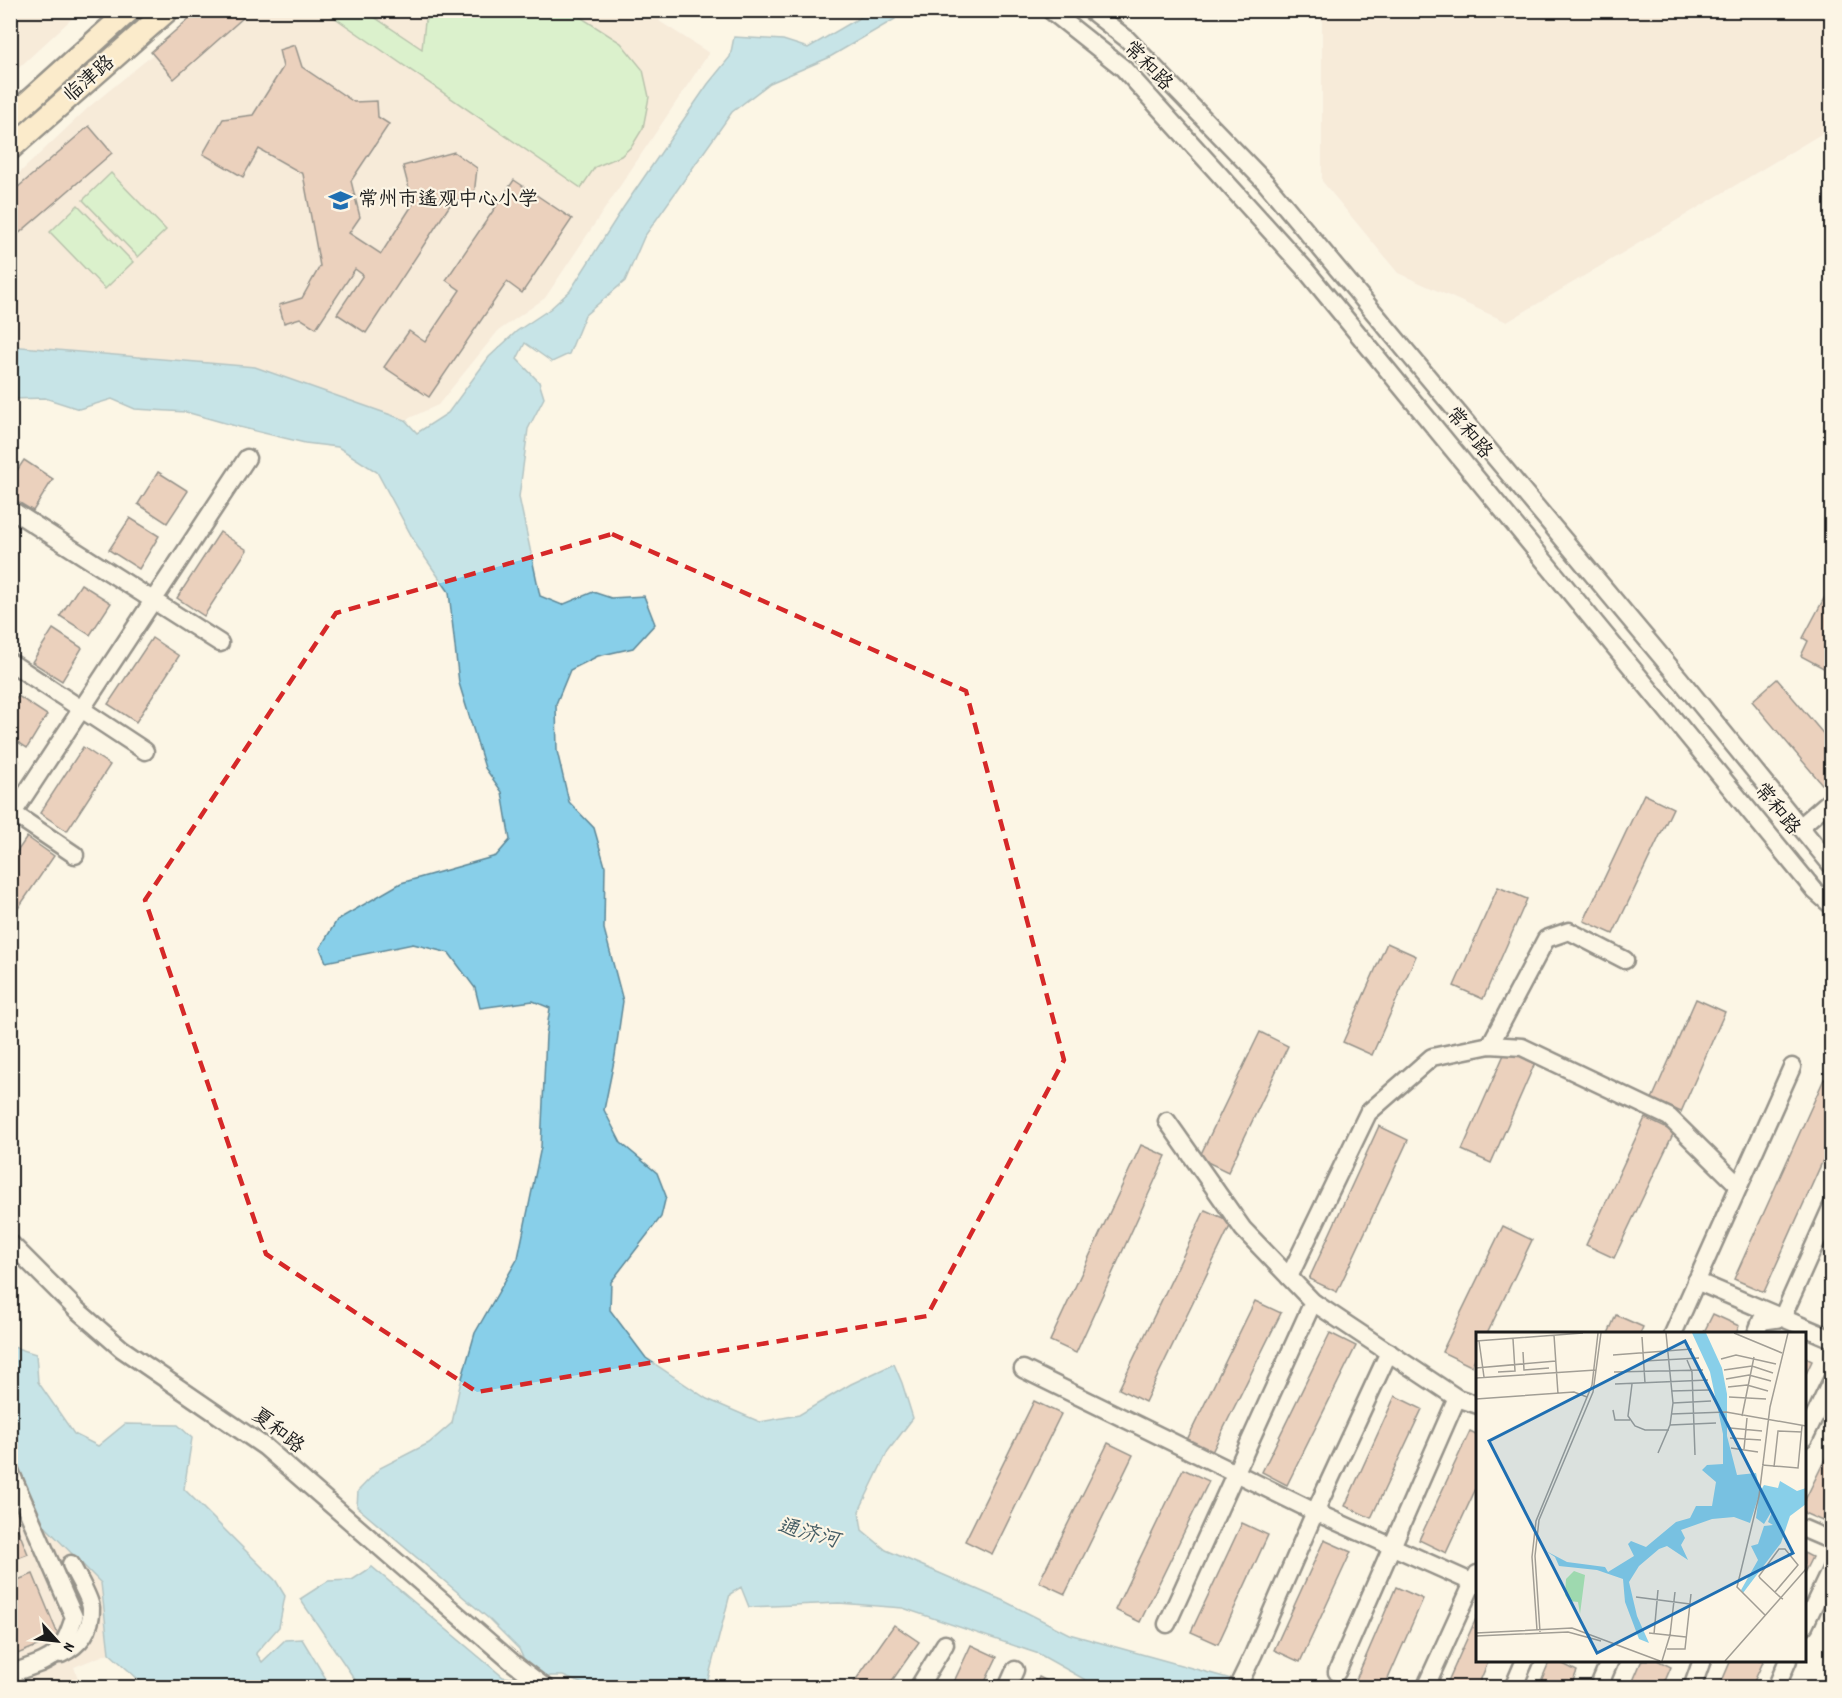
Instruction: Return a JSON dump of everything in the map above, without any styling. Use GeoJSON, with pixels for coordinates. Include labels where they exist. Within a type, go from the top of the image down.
{"type":"FeatureCollection","features":[{"type":"Feature","properties":{"kind":"main road","name":"临津路"},"geometry":{"type":"LineString","coordinates":[[10,118],[130,10]]}},
{"type":"Feature","properties":{"kind":"main road","name":"临津路"},"geometry":{"type":"LineString","coordinates":[[10,149],[168,10]]}},
{"type":"Feature","properties":{"kind":"street","name":"常和路"},"geometry":{"type":"LineString","coordinates":[[1050,10],[1123,68],[1304,268],[1815,891],[1832,906]]}},
{"type":"Feature","properties":{"kind":"street","name":"常和路"},"geometry":{"type":"LineString","coordinates":[[1090,10],[1127,39],[1264,182],[1680,679],[1832,866]]}},
{"type":"Feature","properties":{"kind":"street"},"geometry":{"type":"LineString","coordinates":[[75,855],[12,812],[247,458]]}},
{"type":"Feature","properties":{"kind":"street"},"geometry":{"type":"LineString","coordinates":[[10,509],[220,643]]}},
{"type":"Feature","properties":{"kind":"street"},"geometry":{"type":"LineString","coordinates":[[10,662],[145,751]]}},
{"type":"Feature","properties":{"kind":"street"},"geometry":{"type":"LineString","coordinates":[[1800,827],[1832,799]]}},
{"type":"Feature","properties":{"kind":"street"},"geometry":{"type":"LineString","coordinates":[[1490,1046],[1546,939],[1569,931],[1625,960]]}},
{"type":"Feature","properties":{"kind":"street"},"geometry":{"type":"LineString","coordinates":[[1289,1277],[1368,1113],[1432,1057],[1490,1046],[1522,1047],[1669,1117],[1739,1185]]}},
{"type":"Feature","properties":{"kind":"street"},"geometry":{"type":"LineString","coordinates":[[1674,1332],[1792,1067]]}},
{"type":"Feature","properties":{"kind":"street"},"geometry":{"type":"LineString","coordinates":[[1167,1121],[1242,1229],[1313,1302],[1457,1398],[1476,1404]]}},
{"type":"Feature","properties":{"kind":"street"},"geometry":{"type":"LineString","coordinates":[[1782,1318],[1832,1206]]}},
{"type":"Feature","properties":{"kind":"street","name":"夏和路"},"geometry":{"type":"LineString","coordinates":[[10,1243],[77,1310],[122,1348],[265,1446],[512,1662],[545,1687]]}},
{"type":"Feature","properties":{"kind":"street"},"geometry":{"type":"LineString","coordinates":[[1696,1281],[1832,1339]]}},
{"type":"Feature","properties":{"kind":"street"},"geometry":{"type":"LineString","coordinates":[[1167,1624],[1313,1302]]}},
{"type":"Feature","properties":{"kind":"street"},"geometry":{"type":"LineString","coordinates":[[1757,1332],[1761,1321],[1782,1318]]}},
{"type":"Feature","properties":{"kind":"street"},"geometry":{"type":"LineString","coordinates":[[1237,1688],[1389,1352]]}},
{"type":"Feature","properties":{"kind":"street"},"geometry":{"type":"LineString","coordinates":[[1023,1369],[1315,1512],[1392,1547],[1476,1580],[1425,1688]]}},
{"type":"Feature","properties":{"kind":"street"},"geometry":{"type":"LineString","coordinates":[[1806,1434],[1832,1380]]}},
{"type":"Feature","properties":{"kind":"street"},"geometry":{"type":"LineString","coordinates":[[1337,1672],[1457,1398]]}},
{"type":"Feature","properties":{"kind":"street"},"geometry":{"type":"LineString","coordinates":[[10,1471],[74,1617],[68,1638],[55,1657]]}},
{"type":"Feature","properties":{"kind":"street"},"geometry":{"type":"LineString","coordinates":[[1806,1530],[1832,1541]]}},
{"type":"Feature","properties":{"kind":"street"},"geometry":{"type":"LineString","coordinates":[[10,1674],[55,1657],[69,1650],[82,1639],[89,1625],[91,1606],[71,1564]]}},
{"type":"Feature","properties":{"kind":"street"},"geometry":{"type":"LineString","coordinates":[[1806,1622],[1832,1567]]}},
{"type":"Feature","properties":{"kind":"street"},"geometry":{"type":"LineString","coordinates":[[918,1688],[945,1644]]}},
{"type":"Feature","properties":{"kind":"street"},"geometry":{"type":"LineString","coordinates":[[1513,1688],[1524,1662]]}},
{"type":"Feature","properties":{"kind":"street"},"geometry":{"type":"LineString","coordinates":[[1598,1688],[1609,1662]]}},
{"type":"Feature","properties":{"kind":"street"},"geometry":{"type":"LineString","coordinates":[[1692,1688],[1701,1662]]}},
{"type":"Feature","properties":{"kind":"street"},"geometry":{"type":"LineString","coordinates":[[1776,1688],[1787,1662]]}},
{"type":"Feature","properties":{"kind":"street"},"geometry":{"type":"LineString","coordinates":[[1006,1688],[1015,1670]]}},
{"type":"Feature","properties":{"kind":"highlighted area"},"geometry":{"type":"Polygon","coordinates":[[[612,534],[966,691],[1064,1060],[927,1316],[477,1392],[266,1254],[145,900],[336,613],[612,534]]]}},
{"type":"Feature","properties":{"kind":"shaded area"},"geometry":{"type":"Polygon","coordinates":[[[11,10],[80,10],[80,11],[11,75],[11,10]]]}},
{"type":"Feature","properties":{"kind":"shaded area","name":"常州市遥观中心小学"},"geometry":{"type":"Polygon","coordinates":[[[201,11],[678,11],[659,21],[709,53],[545,298],[498,331],[438,405],[405,420],[255,367],[11,346],[11,181],[89,107],[149,58],[201,11]]]}},
{"type":"Feature","properties":{"kind":"shaded area"},"geometry":{"type":"Polygon","coordinates":[[[1322,11],[1831,11],[1831,128],[1507,322],[1398,273],[1322,181],[1322,11]]]}},
{"type":"Feature","properties":{"kind":"shaded area"},"geometry":{"type":"Polygon","coordinates":[[[10,1484],[22,1503],[101,1583],[109,1653],[74,1667],[81,1687],[11,1687],[10,1484]]]}},
{"type":"Feature","properties":{"kind":"green space"},"geometry":{"type":"Polygon","coordinates":[[[330,11],[365,11],[422,49],[425,22],[431,11],[571,11],[621,43],[643,70],[649,97],[643,128],[632,146],[621,156],[595,167],[581,188],[328,13],[330,11]]]}},
{"type":"Feature","properties":{"kind":"green space"},"geometry":{"type":"Polygon","coordinates":[[[111,173],[166,230],[138,257],[83,200],[111,173]]]}},
{"type":"Feature","properties":{"kind":"green space"},"geometry":{"type":"Polygon","coordinates":[[[78,205],[133,262],[105,289],[50,232],[78,205]]]}},
{"type":"Feature","properties":{"kind":"water","name":"通济河"},"geometry":{"type":"Polygon","coordinates":[[[871,11],[890,11],[895,19],[828,58],[770,83],[732,112],[644,237],[625,281],[585,315],[569,354],[552,362],[525,343],[517,359],[539,382],[544,398],[528,429],[519,497],[540,596],[562,605],[593,592],[611,598],[644,596],[655,624],[633,648],[598,656],[570,670],[556,704],[557,751],[569,802],[594,828],[605,866],[604,929],[623,1001],[604,1110],[621,1143],[657,1173],[666,1196],[661,1217],[611,1282],[610,1310],[646,1358],[707,1399],[760,1422],[799,1415],[851,1384],[894,1364],[913,1418],[888,1451],[859,1511],[862,1530],[886,1550],[1004,1601],[1069,1634],[1260,1687],[1098,1687],[1039,1654],[903,1608],[839,1603],[749,1607],[741,1587],[730,1594],[706,1687],[590,1687],[563,1676],[550,1676],[538,1687],[360,1687],[300,1599],[328,1581],[352,1580],[372,1567],[503,1677],[512,1678],[520,1674],[526,1664],[519,1649],[488,1618],[357,1507],[358,1491],[380,1468],[429,1443],[452,1423],[475,1333],[518,1258],[541,1147],[546,1035],[550,1008],[533,1001],[480,1008],[475,988],[449,953],[413,944],[326,962],[320,948],[337,920],[401,883],[496,856],[510,840],[502,792],[485,768],[459,683],[449,592],[417,546],[377,472],[338,447],[305,443],[186,412],[135,409],[112,399],[79,409],[45,398],[11,399],[10,346],[255,367],[405,420],[417,433],[448,413],[489,357],[517,331],[550,309],[570,291],[623,208],[708,84],[730,57],[734,37],[783,40],[808,48],[871,11]]]}},
{"type":"Feature","properties":{"kind":"water"},"geometry":{"type":"Polygon","coordinates":[[[10,1346],[36,1354],[38,1382],[74,1434],[98,1446],[125,1424],[178,1425],[192,1438],[184,1489],[276,1581],[285,1596],[279,1627],[256,1653],[262,1662],[285,1640],[302,1639],[331,1687],[147,1687],[109,1653],[101,1583],[22,1503],[11,1484],[10,1346]]]}},
{"type":"Feature","properties":{"kind":"building"},"geometry":{"type":"Polygon","coordinates":[[[199,10],[238,10],[244,17],[174,79],[151,52],[199,10]]]}},
{"type":"Feature","properties":{"kind":"building"},"geometry":{"type":"Polygon","coordinates":[[[295,45],[302,67],[354,102],[377,101],[378,117],[389,124],[351,181],[360,217],[349,233],[381,254],[413,204],[403,166],[454,152],[477,168],[474,195],[452,202],[366,333],[337,314],[363,275],[355,269],[316,328],[300,318],[284,323],[279,305],[302,298],[320,266],[303,174],[259,149],[243,177],[203,154],[223,119],[253,115],[283,67],[279,50],[295,45]]]}},
{"type":"Feature","properties":{"kind":"building"},"geometry":{"type":"Polygon","coordinates":[[[89,126],[112,153],[10,241],[10,194],[89,126]]]}},
{"type":"Feature","properties":{"kind":"building"},"geometry":{"type":"Polygon","coordinates":[[[514,180],[572,219],[522,293],[507,282],[429,397],[384,367],[409,331],[425,342],[460,290],[446,280],[514,180]]]}},
{"type":"Feature","properties":{"kind":"building"},"geometry":{"type":"Polygon","coordinates":[[[24,460],[53,479],[33,511],[10,497],[10,481],[24,460]]]}},
{"type":"Feature","properties":{"kind":"building"},"geometry":{"type":"Polygon","coordinates":[[[158,472],[188,491],[167,523],[138,504],[158,472]]]}},
{"type":"Feature","properties":{"kind":"building"},"geometry":{"type":"Polygon","coordinates":[[[130,518],[159,536],[139,569],[109,550],[130,518]]]}},
{"type":"Feature","properties":{"kind":"building"},"geometry":{"type":"Polygon","coordinates":[[[220,532],[247,550],[204,616],[177,598],[220,532]]]}},
{"type":"Feature","properties":{"kind":"building"},"geometry":{"type":"Polygon","coordinates":[[[81,584],[111,603],[90,635],[60,616],[81,584]]]}},
{"type":"Feature","properties":{"kind":"building"},"geometry":{"type":"Polygon","coordinates":[[[1829,589],[1832,591],[1831,672],[1801,656],[1808,641],[1803,638],[1829,589]]]}},
{"type":"Feature","properties":{"kind":"building"},"geometry":{"type":"Polygon","coordinates":[[[53,629],[82,648],[62,681],[32,662],[53,629]]]}},
{"type":"Feature","properties":{"kind":"building"},"geometry":{"type":"Polygon","coordinates":[[[152,638],[179,656],[136,722],[108,704],[152,638]]]}},
{"type":"Feature","properties":{"kind":"building"},"geometry":{"type":"Polygon","coordinates":[[[1777,679],[1832,744],[1832,796],[1752,701],[1777,679]]]}},
{"type":"Feature","properties":{"kind":"building"},"geometry":{"type":"Polygon","coordinates":[[[18,696],[47,715],[27,748],[10,737],[10,708],[18,696]]]}},
{"type":"Feature","properties":{"kind":"building"},"geometry":{"type":"Polygon","coordinates":[[[83,747],[110,765],[67,831],[40,813],[83,747]]]}},
{"type":"Feature","properties":{"kind":"building"},"geometry":{"type":"Polygon","coordinates":[[[10,756],[19,761],[10,774],[10,756]]]}},
{"type":"Feature","properties":{"kind":"building"},"geometry":{"type":"Polygon","coordinates":[[[1644,794],[1673,808],[1613,934],[1584,921],[1644,794]]]}},
{"type":"Feature","properties":{"kind":"building"},"geometry":{"type":"Polygon","coordinates":[[[27,837],[54,856],[10,920],[10,862],[27,837]]]}},
{"type":"Feature","properties":{"kind":"building"},"geometry":{"type":"Polygon","coordinates":[[[1498,887],[1527,899],[1483,999],[1454,986],[1498,887]]]}},
{"type":"Feature","properties":{"kind":"building"},"geometry":{"type":"Polygon","coordinates":[[[1387,943],[1416,956],[1372,1055],[1343,1042],[1387,943]]]}},
{"type":"Feature","properties":{"kind":"building"},"geometry":{"type":"Polygon","coordinates":[[[1696,999],[1725,1012],[1681,1112],[1652,1099],[1696,999]]]}},
{"type":"Feature","properties":{"kind":"building"},"geometry":{"type":"Polygon","coordinates":[[[1260,1032],[1288,1046],[1228,1172],[1199,1158],[1260,1032]]]}},
{"type":"Feature","properties":{"kind":"building"},"geometry":{"type":"Polygon","coordinates":[[[1506,1050],[1535,1063],[1491,1163],[1462,1150],[1506,1050]]]}},
{"type":"Feature","properties":{"kind":"building"},"geometry":{"type":"Polygon","coordinates":[[[1824,1079],[1832,1083],[1832,1140],[1764,1292],[1734,1279],[1824,1079]]]}},
{"type":"Feature","properties":{"kind":"building"},"geometry":{"type":"Polygon","coordinates":[[[1645,1118],[1674,1132],[1614,1258],[1586,1245],[1645,1118]]]}},
{"type":"Feature","properties":{"kind":"building"},"geometry":{"type":"Polygon","coordinates":[[[1379,1126],[1408,1140],[1337,1292],[1309,1279],[1379,1126]]]}},
{"type":"Feature","properties":{"kind":"building"},"geometry":{"type":"Polygon","coordinates":[[[1141,1145],[1166,1156],[1076,1353],[1050,1341],[1141,1145]]]}},
{"type":"Feature","properties":{"kind":"building"},"geometry":{"type":"Polygon","coordinates":[[[1205,1210],[1232,1222],[1145,1402],[1119,1389],[1205,1210]]]}},
{"type":"Feature","properties":{"kind":"building"},"geometry":{"type":"Polygon","coordinates":[[[1503,1226],[1532,1240],[1488,1332],[1476,1332],[1476,1357],[1471,1366],[1442,1352],[1503,1226]]]}},
{"type":"Feature","properties":{"kind":"building"},"geometry":{"type":"Polygon","coordinates":[[[1255,1301],[1281,1313],[1212,1452],[1187,1440],[1255,1301]]]}},
{"type":"Feature","properties":{"kind":"building"},"geometry":{"type":"Polygon","coordinates":[[[1713,1314],[1739,1326],[1737,1332],[1704,1332],[1713,1314]]]}},
{"type":"Feature","properties":{"kind":"building"},"geometry":{"type":"Polygon","coordinates":[[[1616,1315],[1643,1327],[1641,1332],[1609,1332],[1616,1315]]]}},
{"type":"Feature","properties":{"kind":"building"},"geometry":{"type":"Polygon","coordinates":[[[1330,1333],[1356,1346],[1287,1485],[1262,1472],[1330,1333]]]}},
{"type":"Feature","properties":{"kind":"building"},"geometry":{"type":"Polygon","coordinates":[[[1806,1358],[1812,1361],[1806,1374],[1806,1358]]]}},
{"type":"Feature","properties":{"kind":"building"},"geometry":{"type":"Polygon","coordinates":[[[1395,1396],[1422,1409],[1371,1518],[1345,1506],[1395,1396]]]}},
{"type":"Feature","properties":{"kind":"building"},"geometry":{"type":"Polygon","coordinates":[[[1034,1401],[1061,1414],[992,1554],[965,1541],[1034,1401]]]}},
{"type":"Feature","properties":{"kind":"building"},"geometry":{"type":"Polygon","coordinates":[[[1470,1431],[1476,1434],[1476,1488],[1446,1553],[1419,1540],[1470,1431]]]}},
{"type":"Feature","properties":{"kind":"building"},"geometry":{"type":"Polygon","coordinates":[[[1108,1443],[1133,1455],[1065,1594],[1039,1582],[1108,1443]]]}},
{"type":"Feature","properties":{"kind":"building"},"geometry":{"type":"Polygon","coordinates":[[[1832,1445],[1832,1513],[1827,1523],[1806,1514],[1806,1498],[1832,1445]]]}},
{"type":"Feature","properties":{"kind":"building"},"geometry":{"type":"Polygon","coordinates":[[[1183,1469],[1209,1481],[1140,1622],[1115,1610],[1183,1469]]]}},
{"type":"Feature","properties":{"kind":"building"},"geometry":{"type":"Polygon","coordinates":[[[10,1510],[28,1554],[10,1561],[10,1510]]]}},
{"type":"Feature","properties":{"kind":"building"},"geometry":{"type":"Polygon","coordinates":[[[1242,1523],[1268,1535],[1218,1644],[1191,1632],[1242,1523]]]}},
{"type":"Feature","properties":{"kind":"building"},"geometry":{"type":"Polygon","coordinates":[[[1324,1540],[1351,1552],[1300,1662],[1274,1650],[1324,1540]]]}},
{"type":"Feature","properties":{"kind":"building"},"geometry":{"type":"Polygon","coordinates":[[[1806,1554],[1812,1557],[1806,1569],[1806,1554]]]}},
{"type":"Feature","properties":{"kind":"building"},"geometry":{"type":"Polygon","coordinates":[[[33,1574],[59,1637],[10,1657],[10,1583],[33,1574]]]}},
{"type":"Feature","properties":{"kind":"building"},"geometry":{"type":"Polygon","coordinates":[[[1396,1587],[1423,1599],[1384,1688],[1367,1688],[1355,1682],[1396,1587]]]}},
{"type":"Feature","properties":{"kind":"building"},"geometry":{"type":"Polygon","coordinates":[[[1476,1618],[1476,1662],[1488,1662],[1477,1688],[1445,1688],[1476,1618]]]}},
{"type":"Feature","properties":{"kind":"building"},"geometry":{"type":"Polygon","coordinates":[[[894,1625],[919,1642],[887,1688],[850,1688],[894,1625]]]}},
{"type":"Feature","properties":{"kind":"building"},"geometry":{"type":"Polygon","coordinates":[[[971,1645],[997,1657],[982,1688],[951,1688],[971,1645]]]}},
{"type":"Feature","properties":{"kind":"building"},"geometry":{"type":"Polygon","coordinates":[[[1549,1662],[1559,1662],[1577,1671],[1570,1688],[1538,1688],[1549,1662]]]}},
{"type":"Feature","properties":{"kind":"building"},"geometry":{"type":"Polygon","coordinates":[[[1641,1662],[1661,1662],[1671,1667],[1662,1688],[1630,1688],[1641,1662]]]}},
{"type":"Feature","properties":{"kind":"building"},"geometry":{"type":"Polygon","coordinates":[[[1730,1662],[1763,1662],[1751,1688],[1719,1688],[1730,1662]]]}},
{"type":"Feature","properties":{"kind":"building"},"geometry":{"type":"Polygon","coordinates":[[[1039,1677],[1061,1688],[1034,1688],[1039,1677]]]}},
{"type":"Feature","properties":{"kind":"place","name":"常州市遥观中心小学"},"geometry":{"type":"Point","coordinates":[340,201]}}]}
